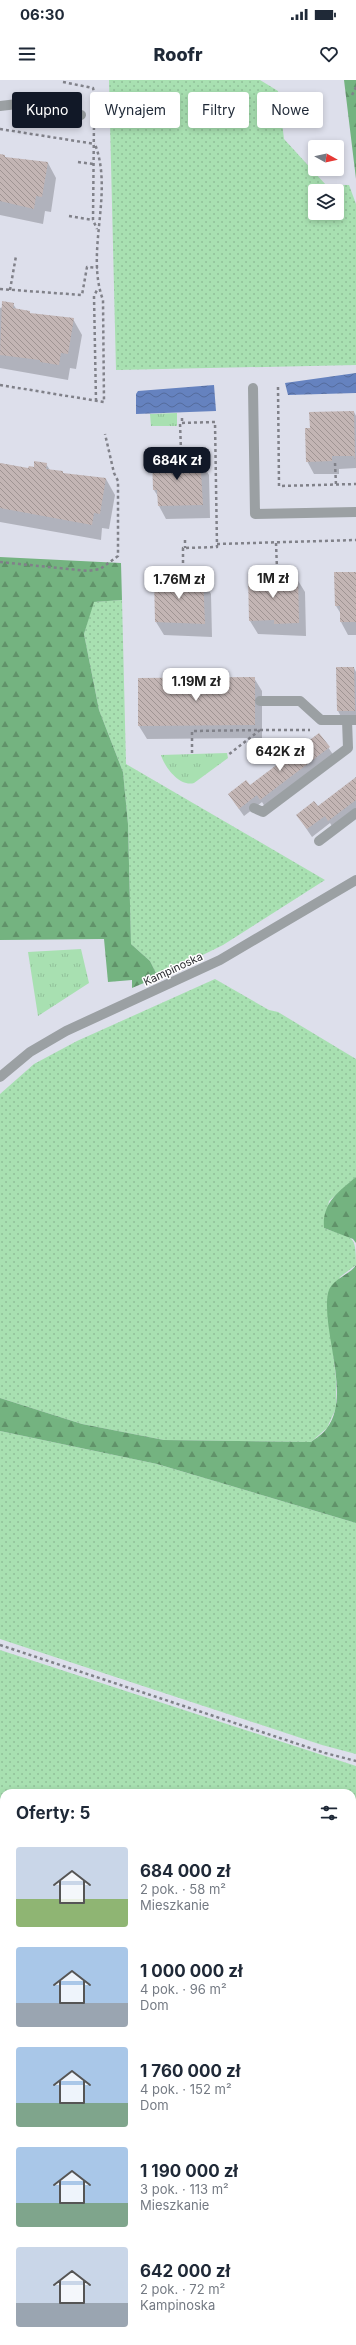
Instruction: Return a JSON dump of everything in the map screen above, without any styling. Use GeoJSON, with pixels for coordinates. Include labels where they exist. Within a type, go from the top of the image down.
{"type":"FeatureCollection","features":[{"type":"Feature","properties":{"kind":"street"},"geometry":{"type":"LineString","coordinates":[[0,106],[12,104]]}},
{"type":"Feature","properties":{"kind":"street"},"geometry":{"type":"LineString","coordinates":[[252,388],[255,514],[356,512]]}},
{"type":"Feature","properties":{"kind":"street"},"geometry":{"type":"LineString","coordinates":[[254,808],[263,812],[348,748],[352,720],[321,720],[300,701],[260,701]]}},
{"type":"Feature","properties":{"kind":"street"},"geometry":{"type":"LineString","coordinates":[[319,841],[356,813]]}},
{"type":"Feature","properties":{"kind":"street","name":"Kampinoska"},"geometry":{"type":"LineString","coordinates":[[0,1077],[30,1052],[66,1031],[220,960],[356,880]]}},
{"type":"Feature","properties":{"kind":"path"},"geometry":{"type":"LineString","coordinates":[[63,82],[93,88],[98,112],[94,116],[95,144],[93,164],[93,220],[98,230]]}},
{"type":"Feature","properties":{"kind":"path"},"geometry":{"type":"LineString","coordinates":[[352,95],[356,87]]}},
{"type":"Feature","properties":{"kind":"path"},"geometry":{"type":"LineString","coordinates":[[0,129],[95,144]]}},
{"type":"Feature","properties":{"kind":"path"},"geometry":{"type":"LineString","coordinates":[[0,385],[104,402],[103,300],[99,288],[98,268],[98,230],[101,220],[100,158],[95,144]]}},
{"type":"Feature","properties":{"kind":"path"},"geometry":{"type":"LineString","coordinates":[[78,162],[93,164]]}},
{"type":"Feature","properties":{"kind":"path"},"geometry":{"type":"LineString","coordinates":[[68,216],[93,220]]}},
{"type":"Feature","properties":{"kind":"path"},"geometry":{"type":"LineString","coordinates":[[10,290],[16,256]]}},
{"type":"Feature","properties":{"kind":"path"},"geometry":{"type":"LineString","coordinates":[[82,266],[98,268]]}},
{"type":"Feature","properties":{"kind":"path"},"geometry":{"type":"LineString","coordinates":[[0,289],[82,295],[87,267]]}},
{"type":"Feature","properties":{"kind":"path"},"geometry":{"type":"LineString","coordinates":[[96,401],[94,296],[99,288]]}},
{"type":"Feature","properties":{"kind":"path"},"geometry":{"type":"LineString","coordinates":[[278,387],[279,486],[356,484]]}},
{"type":"Feature","properties":{"kind":"path"},"geometry":{"type":"LineString","coordinates":[[180,451],[180,423],[182,423],[182,418]]}},
{"type":"Feature","properties":{"kind":"path"},"geometry":{"type":"LineString","coordinates":[[182,423],[215,422],[217,544]]}},
{"type":"Feature","properties":{"kind":"path"},"geometry":{"type":"LineString","coordinates":[[0,562],[88,571],[100,569],[118,556],[118,482],[114,473],[105,434]]}},
{"type":"Feature","properties":{"kind":"path"},"geometry":{"type":"LineString","coordinates":[[335,463],[336,485]]}},
{"type":"Feature","properties":{"kind":"path"},"geometry":{"type":"LineString","coordinates":[[184,570],[183,548],[185,548],[185,540]]}},
{"type":"Feature","properties":{"kind":"path"},"geometry":{"type":"LineString","coordinates":[[185,548],[217,547],[217,544],[356,540]]}},
{"type":"Feature","properties":{"kind":"path"},"geometry":{"type":"LineString","coordinates":[[276,543],[277,569]]}},
{"type":"Feature","properties":{"kind":"path"},"geometry":{"type":"LineString","coordinates":[[192,754],[192,731],[260,730],[228,755]]}},
{"type":"Feature","properties":{"kind":"path"},"geometry":{"type":"LineString","coordinates":[[0,1645],[325,1753],[356,1761]]}},
{"type":"Feature","properties":{"kind":"green space"},"geometry":{"type":"Polygon","coordinates":[[[109,80],[260,80],[278,91],[257,92],[257,128],[283,128],[284,139],[308,165],[308,176],[318,176],[325,184],[308,184],[308,220],[344,220],[344,185],[349,185],[356,204],[356,365],[116,370],[110,128],[180,128],[180,92],[109,92],[109,80]]]}},
{"type":"Feature","properties":{"kind":"green space"},"geometry":{"type":"Polygon","coordinates":[[[344,80],[356,80],[356,179],[344,80]]]}},
{"type":"Feature","properties":{"kind":"green space"},"geometry":{"type":"Polygon","coordinates":[[[177,413],[177,426],[151,426],[150,414],[177,413]]]}},
{"type":"Feature","properties":{"kind":"green space"},"geometry":{"type":"Polygon","coordinates":[[[0,557],[121,563],[122,600],[94,602],[84,634],[99,710],[123,772],[128,824],[131,944],[150,961],[158,977],[132,988],[132,980],[108,982],[104,939],[0,940],[0,557]]]}},
{"type":"Feature","properties":{"kind":"green space"},"geometry":{"type":"Polygon","coordinates":[[[122,600],[126,764],[325,880],[223,945],[158,977],[150,961],[131,944],[128,824],[123,772],[99,710],[84,634],[93,602],[122,600]]]}},
{"type":"Feature","properties":{"kind":"green space"},"geometry":{"type":"Polygon","coordinates":[[[227,753],[228,758],[194,783],[184,782],[178,779],[170,771],[161,755],[227,753]]]}},
{"type":"Feature","properties":{"kind":"green space"},"geometry":{"type":"Polygon","coordinates":[[[81,949],[89,983],[38,1016],[28,952],[81,949]]]}},
{"type":"Feature","properties":{"kind":"green space"},"geometry":{"type":"Polygon","coordinates":[[[215,979],[269,1010],[278,1012],[356,1059],[356,1177],[329,1201],[324,1228],[347,1236],[354,1242],[356,1265],[340,1277],[328,1307],[336,1379],[336,1408],[327,1428],[311,1442],[164,1440],[82,1424],[0,1398],[0,1094],[34,1064],[77,1041],[215,979]]]}},
{"type":"Feature","properties":{"kind":"green space"},"geometry":{"type":"Polygon","coordinates":[[[356,1177],[356,1243],[353,1239],[324,1228],[324,1219],[328,1205],[332,1199],[356,1177]]]}},
{"type":"Feature","properties":{"kind":"green space"},"geometry":{"type":"Polygon","coordinates":[[[356,1265],[356,1523],[157,1464],[0,1431],[0,1398],[82,1424],[164,1440],[311,1442],[327,1428],[334,1415],[337,1399],[334,1362],[328,1325],[328,1293],[333,1284],[350,1272],[356,1265]]]}},
{"type":"Feature","properties":{"kind":"green space"},"geometry":{"type":"Polygon","coordinates":[[[0,1431],[157,1464],[356,1523],[356,1754],[322,1745],[0,1639],[0,1431]]]}},
{"type":"Feature","properties":{"kind":"green space"},"geometry":{"type":"Polygon","coordinates":[[[0,1650],[356,1766],[356,1789],[0,1789],[0,1650]]]}},
{"type":"Feature","properties":{"kind":"water"},"geometry":{"type":"Polygon","coordinates":[[[356,373],[356,393],[288,395],[285,383],[356,373]]]}},
{"type":"Feature","properties":{"kind":"water"},"geometry":{"type":"Polygon","coordinates":[[[214,385],[216,411],[136,414],[136,394],[138,391],[214,385]]]}},
{"type":"Feature","properties":{"kind":"building"},"geometry":{"type":"Polygon","coordinates":[[[0,154],[5,155],[5,157],[48,162],[42,197],[36,196],[34,209],[0,201],[0,154]]]}},
{"type":"Feature","properties":{"kind":"building"},"geometry":{"type":"Polygon","coordinates":[[[2,301],[14,303],[13,308],[30,311],[30,313],[74,318],[68,354],[61,353],[59,365],[40,362],[40,360],[0,355],[2,301]]]}},
{"type":"Feature","properties":{"kind":"building"},"geometry":{"type":"Polygon","coordinates":[[[354,411],[355,460],[354,456],[332,456],[332,461],[306,462],[305,428],[310,428],[309,412],[354,411]]]}},
{"type":"Feature","properties":{"kind":"building"},"geometry":{"type":"Polygon","coordinates":[[[200,455],[203,505],[158,506],[157,490],[153,490],[152,456],[179,456],[179,461],[200,461],[200,455]]]}},
{"type":"Feature","properties":{"kind":"building"},"geometry":{"type":"Polygon","coordinates":[[[34,461],[47,463],[46,469],[63,471],[63,473],[106,478],[100,514],[94,513],[92,525],[0,508],[0,463],[28,468],[29,466],[34,467],[34,461]]]}},
{"type":"Feature","properties":{"kind":"building"},"geometry":{"type":"Polygon","coordinates":[[[334,572],[356,572],[356,622],[340,622],[340,606],[335,606],[334,572]]]}},
{"type":"Feature","properties":{"kind":"building"},"geometry":{"type":"Polygon","coordinates":[[[296,573],[298,573],[299,623],[274,624],[274,620],[249,621],[248,574],[275,574],[275,579],[285,579],[296,578],[296,573]]]}},
{"type":"Feature","properties":{"kind":"building"},"geometry":{"type":"Polygon","coordinates":[[[203,574],[205,624],[155,622],[154,576],[181,575],[181,580],[203,580],[203,574]]]}},
{"type":"Feature","properties":{"kind":"building"},"geometry":{"type":"Polygon","coordinates":[[[336,667],[354,667],[355,711],[337,711],[336,667]]]}},
{"type":"Feature","properties":{"kind":"building"},"geometry":{"type":"Polygon","coordinates":[[[255,677],[255,725],[138,726],[138,678],[255,677]]]}},
{"type":"Feature","properties":{"kind":"building"},"geometry":{"type":"Polygon","coordinates":[[[319,733],[330,747],[260,800],[257,795],[239,809],[228,794],[246,780],[250,785],[319,733]]]}},
{"type":"Feature","properties":{"kind":"building"},"geometry":{"type":"Polygon","coordinates":[[[356,777],[356,800],[328,821],[325,816],[307,829],[296,815],[314,801],[318,806],[356,777]]]}}]}
